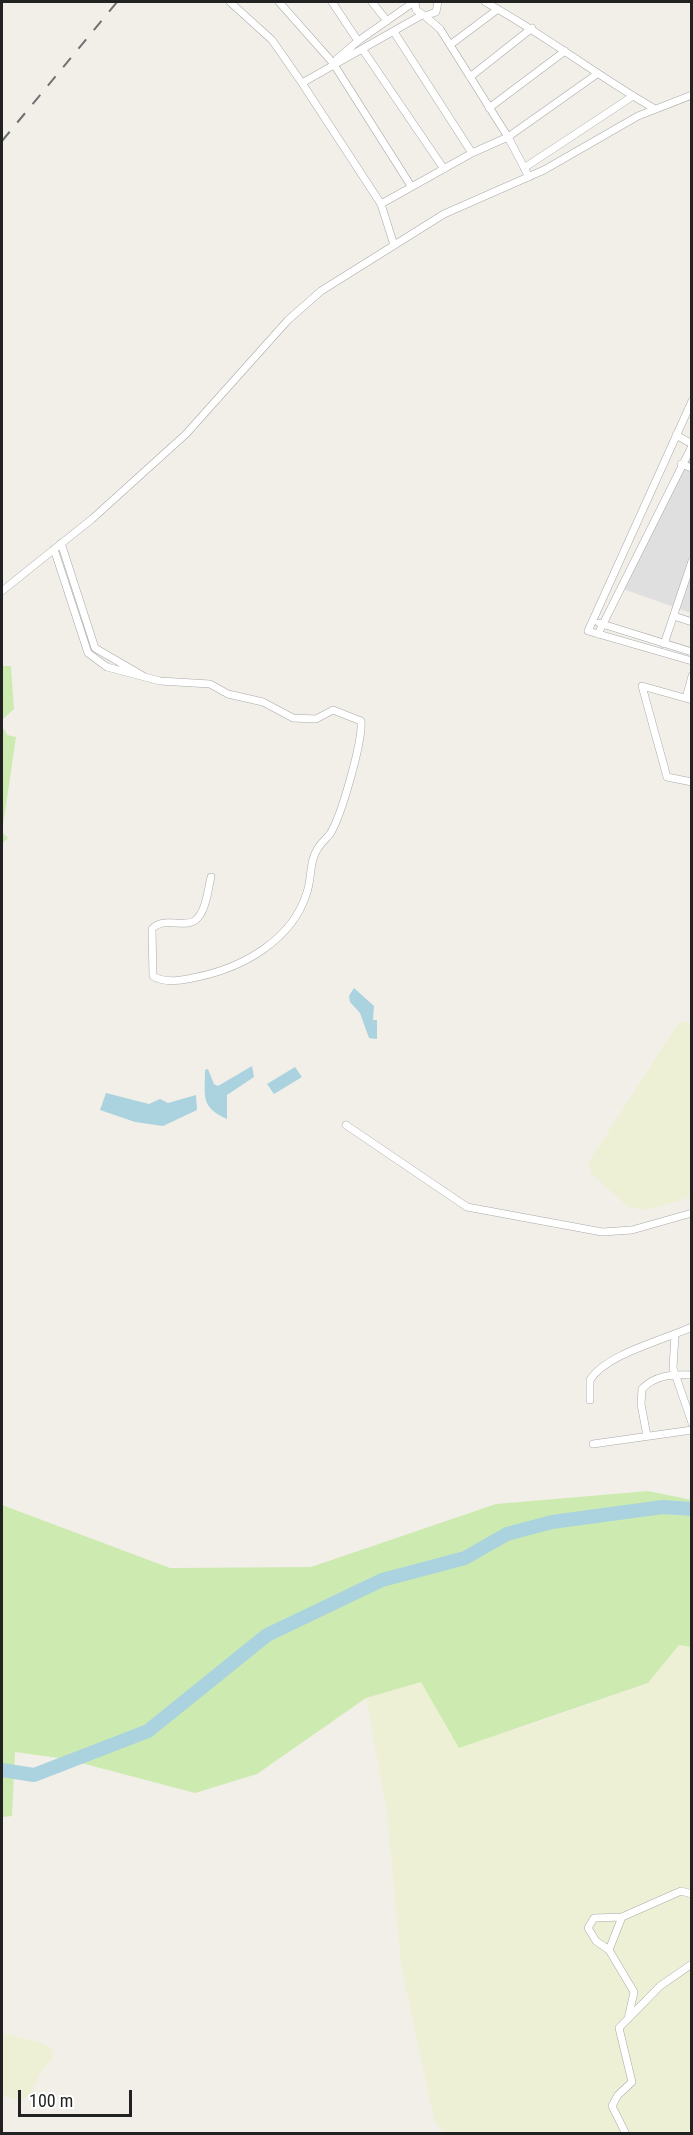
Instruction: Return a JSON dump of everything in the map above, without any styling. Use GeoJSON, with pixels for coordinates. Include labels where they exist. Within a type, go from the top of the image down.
{"type":"FeatureCollection","features":[{"type":"Feature","properties":{"kind":"street"},"geometry":{"type":"LineString","coordinates":[[230,2],[272,40],[302,83],[381,204],[394,245]]}},
{"type":"Feature","properties":{"kind":"street"},"geometry":{"type":"LineString","coordinates":[[279,2],[333,63],[411,186]]}},
{"type":"Feature","properties":{"kind":"street"},"geometry":{"type":"LineString","coordinates":[[332,2],[358,41]]}},
{"type":"Feature","properties":{"kind":"street"},"geometry":{"type":"LineString","coordinates":[[372,2],[387,21]]}},
{"type":"Feature","properties":{"kind":"street"},"geometry":{"type":"LineString","coordinates":[[302,83],[333,63],[358,41],[415,2],[416,10],[440,29]]}},
{"type":"Feature","properties":{"kind":"street"},"geometry":{"type":"LineString","coordinates":[[438,2],[436,12],[440,29],[508,137],[529,177]]}},
{"type":"Feature","properties":{"kind":"street"},"geometry":{"type":"LineString","coordinates":[[485,2],[531,28],[597,74],[655,109]]}},
{"type":"Feature","properties":{"kind":"street"},"geometry":{"type":"LineString","coordinates":[[450,45],[498,9]]}},
{"type":"Feature","properties":{"kind":"street"},"geometry":{"type":"LineString","coordinates":[[333,63],[363,50],[423,16],[436,12]]}},
{"type":"Feature","properties":{"kind":"street"},"geometry":{"type":"LineString","coordinates":[[470,77],[531,28]]}},
{"type":"Feature","properties":{"kind":"street"},"geometry":{"type":"LineString","coordinates":[[394,32],[472,153]]}},
{"type":"Feature","properties":{"kind":"street"},"geometry":{"type":"LineString","coordinates":[[363,50],[444,169]]}},
{"type":"Feature","properties":{"kind":"street"},"geometry":{"type":"LineString","coordinates":[[489,108],[565,51]]}},
{"type":"Feature","properties":{"kind":"street"},"geometry":{"type":"LineString","coordinates":[[381,204],[472,153],[508,137],[597,74]]}},
{"type":"Feature","properties":{"kind":"street"},"geometry":{"type":"LineString","coordinates":[[2,591],[54,549],[186,434],[303,305],[394,245],[456,208],[529,177],[620,125],[692,95]]}},
{"type":"Feature","properties":{"kind":"street"},"geometry":{"type":"LineString","coordinates":[[524,168],[633,96]]}},
{"type":"Feature","properties":{"kind":"street"},"geometry":{"type":"LineString","coordinates":[[692,401],[588,631],[692,661]]}},
{"type":"Feature","properties":{"kind":"street"},"geometry":{"type":"LineString","coordinates":[[598,634],[692,445],[676,435]]}},
{"type":"Feature","properties":{"kind":"street"},"geometry":{"type":"LineString","coordinates":[[681,464],[692,468]]}},
{"type":"Feature","properties":{"kind":"street"},"geometry":{"type":"LineString","coordinates":[[662,466],[677,472]]}},
{"type":"Feature","properties":{"kind":"street"},"geometry":{"type":"LineString","coordinates":[[648,497],[661,505]]}},
{"type":"Feature","properties":{"kind":"street"},"geometry":{"type":"LineString","coordinates":[[634,530],[646,536]]}},
{"type":"Feature","properties":{"kind":"street"},"geometry":{"type":"LineString","coordinates":[[61,543],[93,644],[117,667]]}},
{"type":"Feature","properties":{"kind":"street"},"geometry":{"type":"LineString","coordinates":[[54,549],[88,652],[94,659],[145,678],[182,684],[210,684],[228,694],[258,700],[293,718],[316,719],[333,710],[361,722],[342,807],[329,835],[316,852],[305,897],[281,934],[261,952],[218,972],[190,979],[158,979],[153,976],[151,967],[152,929],[160,923],[190,923],[196,920],[202,911],[211,877]]}},
{"type":"Feature","properties":{"kind":"street"},"geometry":{"type":"LineString","coordinates":[[620,560],[632,565]]}},
{"type":"Feature","properties":{"kind":"street"},"geometry":{"type":"LineString","coordinates":[[664,644],[688,583],[692,561]]}},
{"type":"Feature","properties":{"kind":"street"},"geometry":{"type":"LineString","coordinates":[[674,616],[692,622]]}},
{"type":"Feature","properties":{"kind":"street"},"geometry":{"type":"LineString","coordinates":[[593,621],[692,652]]}},
{"type":"Feature","properties":{"kind":"street"},"geometry":{"type":"LineString","coordinates":[[692,676],[689,699],[642,686],[667,777],[692,782]]}},
{"type":"Feature","properties":{"kind":"street"},"geometry":{"type":"LineString","coordinates":[[346,1125],[467,1207],[602,1232],[632,1230],[692,1213]]}},
{"type":"Feature","properties":{"kind":"street"},"geometry":{"type":"LineString","coordinates":[[590,1400],[589,1384],[595,1373],[616,1358],[692,1327]]}},
{"type":"Feature","properties":{"kind":"street"},"geometry":{"type":"LineString","coordinates":[[675,1335],[675,1374],[692,1423]]}},
{"type":"Feature","properties":{"kind":"street"},"geometry":{"type":"LineString","coordinates":[[647,1436],[641,1404],[642,1389],[653,1381],[675,1374],[692,1375]]}},
{"type":"Feature","properties":{"kind":"street"},"geometry":{"type":"LineString","coordinates":[[593,1444],[692,1431]]}},
{"type":"Feature","properties":{"kind":"street"},"geometry":{"type":"LineString","coordinates":[[628,2019],[634,1992],[609,1950],[596,1941],[588,1928],[594,1918],[622,1917],[681,1891],[692,1894]]}},
{"type":"Feature","properties":{"kind":"street"},"geometry":{"type":"LineString","coordinates":[[609,1950],[622,1917]]}},
{"type":"Feature","properties":{"kind":"street"},"geometry":{"type":"LineString","coordinates":[[626,2133],[612,2106],[618,2095],[632,2082],[620,2028],[660,1986],[692,1964]]}},
{"type":"Feature","properties":{"kind":"shaded area"},"geometry":{"type":"Polygon","coordinates":[[[691,442],[691,613],[623,589],[691,442]]]}},
{"type":"Feature","properties":{"kind":"green space"},"geometry":{"type":"Polygon","coordinates":[[[2,666],[11,666],[14,709],[3,719],[2,666]]]}},
{"type":"Feature","properties":{"kind":"green space"},"geometry":{"type":"Polygon","coordinates":[[[4,728],[7,735],[16,737],[2,832],[2,735],[4,728]]]}},
{"type":"Feature","properties":{"kind":"green space"},"geometry":{"type":"Polygon","coordinates":[[[2,832],[8,838],[2,844],[2,832]]]}},
{"type":"Feature","properties":{"kind":"green space"},"geometry":{"type":"Polygon","coordinates":[[[679,1022],[691,1022],[691,1197],[647,1210],[628,1207],[592,1174],[588,1163],[679,1022]]]}},
{"type":"Feature","properties":{"kind":"green space"},"geometry":{"type":"Polygon","coordinates":[[[648,1491],[692,1500],[691,1647],[679,1645],[648,1683],[459,1748],[421,1682],[366,1698],[257,1774],[195,1793],[66,1759],[15,1752],[12,1816],[2,1817],[2,1505],[170,1568],[311,1567],[496,1504],[648,1491]]]}},
{"type":"Feature","properties":{"kind":"green space"},"geometry":{"type":"Polygon","coordinates":[[[679,1645],[691,1647],[691,2133],[444,2133],[434,2120],[401,1965],[387,1813],[366,1698],[421,1682],[518,1729],[648,1683],[679,1645]]]}},
{"type":"Feature","properties":{"kind":"green space"},"geometry":{"type":"Polygon","coordinates":[[[2,2033],[42,2043],[52,2049],[53,2058],[41,2071],[32,2092],[26,2098],[16,2100],[2,2095],[2,2033]]]}},
{"type":"Feature","properties":{"kind":"water"},"geometry":{"type":"Polygon","coordinates":[[[354,988],[374,1006],[373,1020],[377,1020],[377,1039],[369,1038],[360,1013],[350,1002],[349,996],[354,988]]]}},
{"type":"Feature","properties":{"kind":"water"},"geometry":{"type":"Polygon","coordinates":[[[252,1066],[254,1077],[227,1095],[227,1119],[218,1115],[206,1100],[205,1070],[208,1069],[214,1084],[218,1086],[252,1066]]]}},
{"type":"Feature","properties":{"kind":"water"},"geometry":{"type":"Polygon","coordinates":[[[295,1067],[302,1077],[274,1094],[267,1084],[295,1067]]]}},
{"type":"Feature","properties":{"kind":"water"},"geometry":{"type":"Polygon","coordinates":[[[106,1093],[149,1104],[160,1099],[168,1103],[196,1095],[197,1110],[163,1126],[135,1122],[100,1110],[106,1093]]]}},
{"type":"Feature","properties":{"kind":"waterway"},"geometry":{"type":"LineString","coordinates":[[2,1770],[34,1775],[148,1731],[267,1635],[382,1580],[465,1558],[507,1534],[552,1522],[663,1507],[692,1509]]}},
{"type":"Feature","properties":{"kind":"railway"},"geometry":{"type":"LineString","coordinates":[[2,141],[117,2]]}}]}
